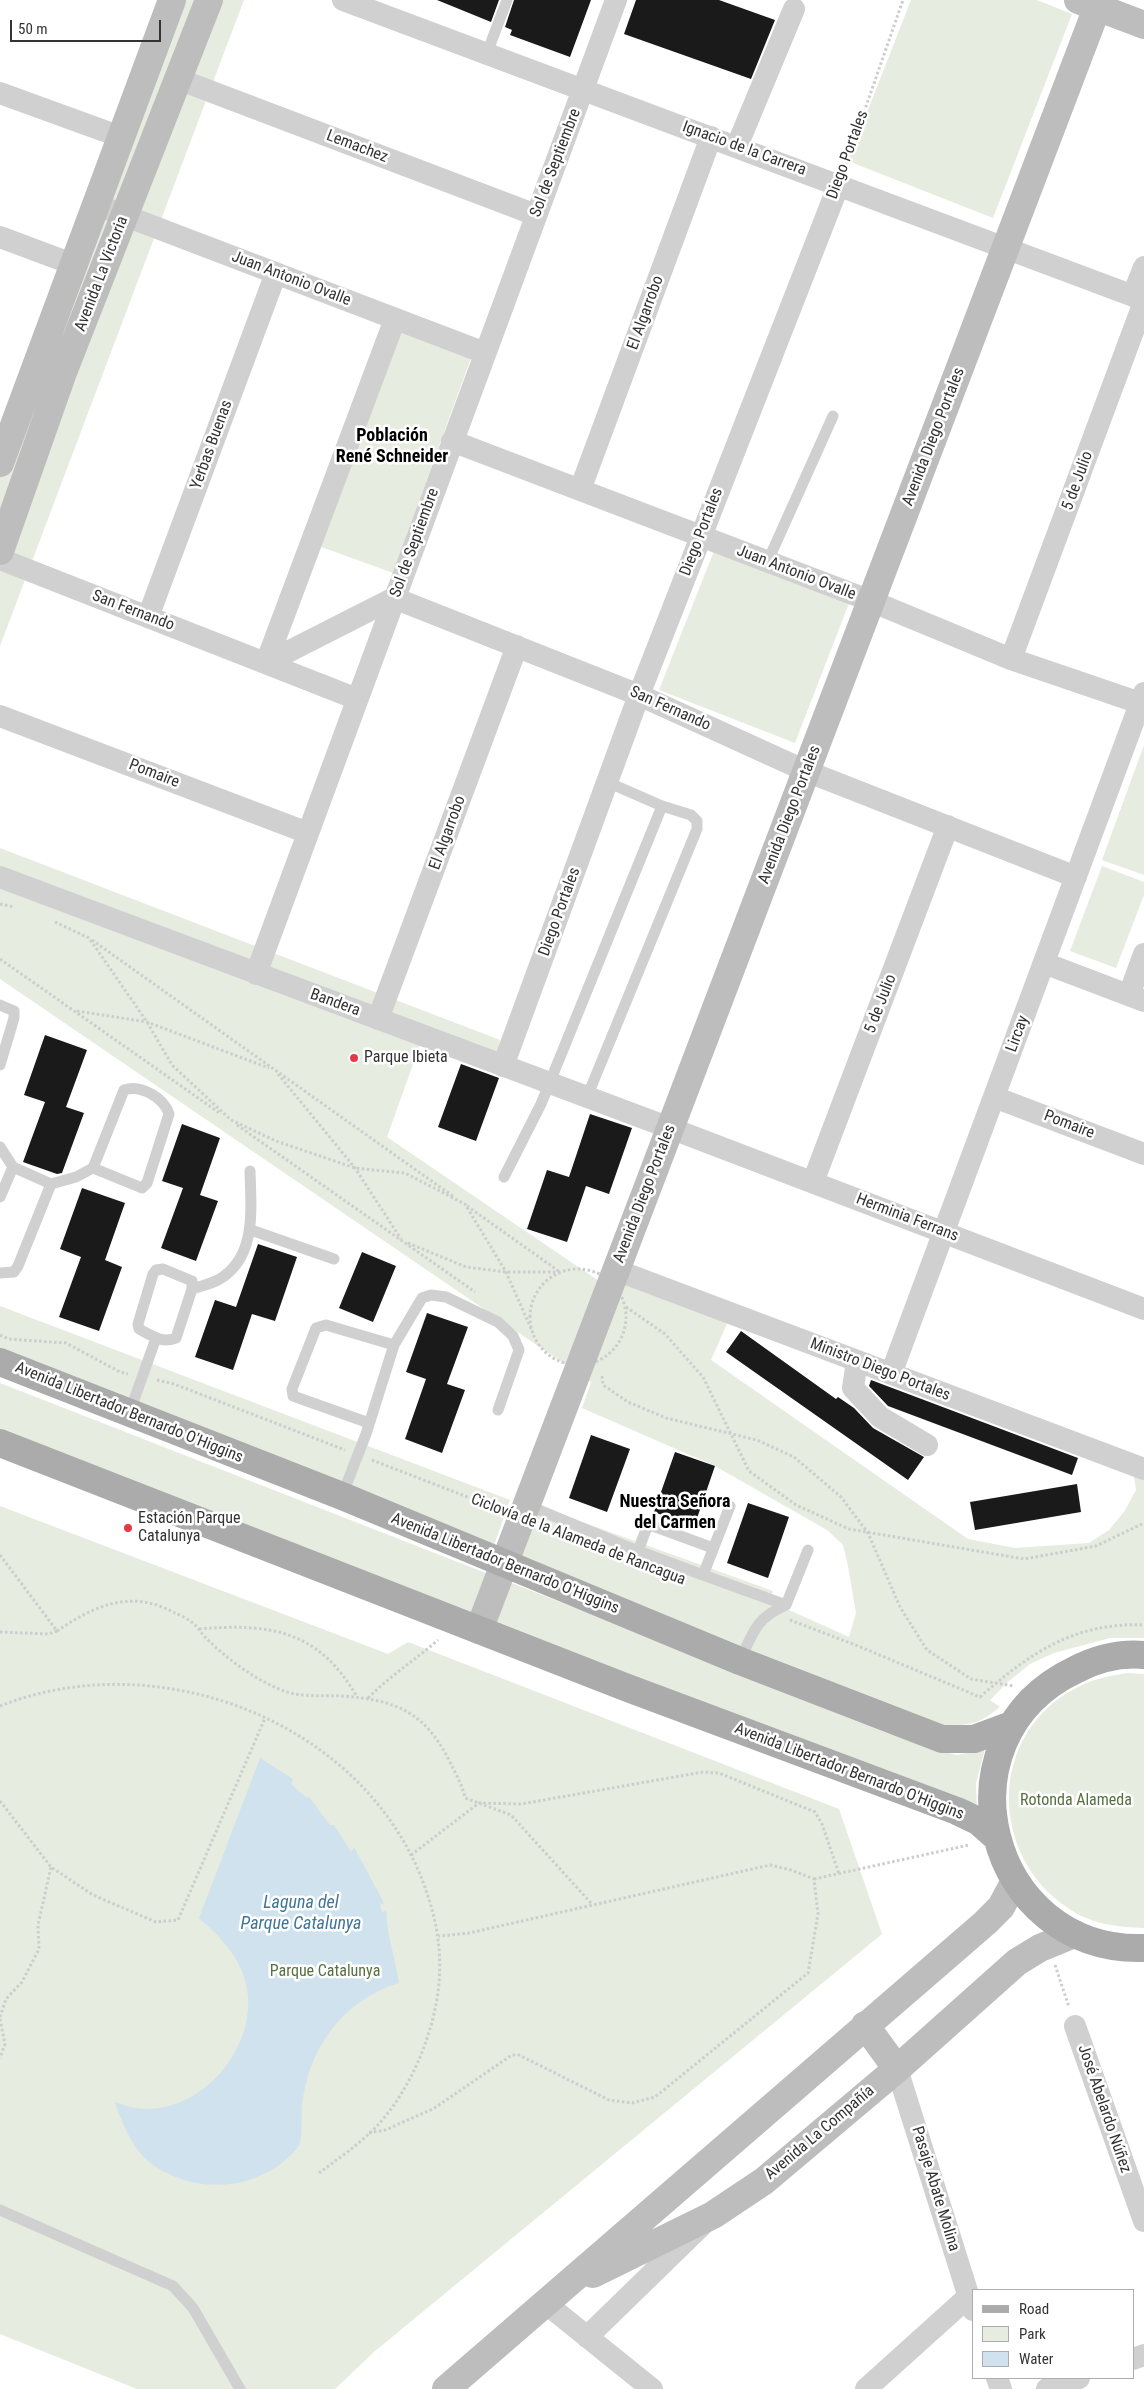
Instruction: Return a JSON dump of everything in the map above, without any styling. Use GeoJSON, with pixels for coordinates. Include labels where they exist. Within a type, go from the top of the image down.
{"type":"FeatureCollection","features":[{"type":"Feature","properties":{"kind":"main road","name":"Avenida La Victoria"},"geometry":{"type":"LineString","coordinates":[[0,551],[62,375],[209,0]]}},
{"type":"Feature","properties":{"kind":"main road","name":"Avenida La Victoria"},"geometry":{"type":"LineString","coordinates":[[0,463],[97,205],[168,1]]}},
{"type":"Feature","properties":{"kind":"main road"},"geometry":{"type":"LineString","coordinates":[[1092,3],[1144,25]]}},
{"type":"Feature","properties":{"kind":"main road","name":"Avenida Diego Portales"},"geometry":{"type":"LineString","coordinates":[[468,1626],[504,1564],[524,1512],[1007,248],[1092,3]]}},
{"type":"Feature","properties":{"kind":"main road","name":"Avenida Libertador Bernardo O'Higgins"},"geometry":{"type":"LineString","coordinates":[[0,1362],[342,1496],[740,1661],[942,1739],[974,1740],[1012,1726]]}},
{"type":"Feature","properties":{"kind":"main road","name":"Avenida Libertador Bernardo O'Higgins"},"geometry":{"type":"LineString","coordinates":[[0,1443],[468,1626],[958,1811],[978,1821],[995,1836]]}},
{"type":"Feature","properties":{"kind":"main road"},"geometry":{"type":"LineString","coordinates":[[1144,1655],[1112,1657],[1086,1664],[1062,1676],[1041,1691],[1025,1707],[1012,1726],[1002,1746],[993,1783],[992,1813],[995,1836],[1003,1859],[1015,1881],[1041,1912],[1074,1934],[1114,1947],[1144,1948]]}},
{"type":"Feature","properties":{"kind":"main road","name":"Avenida La Compañía"},"geometry":{"type":"LineString","coordinates":[[446,2389],[544,2302],[985,1923],[1004,1902],[1015,1881]]}},
{"type":"Feature","properties":{"kind":"main road","name":"Avenida La Compañía"},"geometry":{"type":"LineString","coordinates":[[544,2302],[606,2267],[713,2215],[764,2181],[897,2069],[1018,1962],[1040,1948],[1074,1934]]}},
{"type":"Feature","properties":{"kind":"main road"},"geometry":{"type":"LineString","coordinates":[[866,2025],[897,2069]]}},
{"type":"Feature","properties":{"kind":"street","name":"Ignacio de la Carrera"},"geometry":{"type":"LineString","coordinates":[[343,0],[839,184],[1140,299]]}},
{"type":"Feature","properties":{"kind":"street","name":"Sol de Septiembre"},"geometry":{"type":"LineString","coordinates":[[256,974],[616,0]]}},
{"type":"Feature","properties":{"kind":"street"},"geometry":{"type":"LineString","coordinates":[[737,146],[794,9]]}},
{"type":"Feature","properties":{"kind":"street","name":"Lemachez"},"geometry":{"type":"LineString","coordinates":[[178,79],[536,215]]}},
{"type":"Feature","properties":{"kind":"street"},"geometry":{"type":"LineString","coordinates":[[0,93],[121,137]]}},
{"type":"Feature","properties":{"kind":"street","name":"El Algarrobo"},"geometry":{"type":"LineString","coordinates":[[580,490],[711,136]]}},
{"type":"Feature","properties":{"kind":"street","name":"Diego Portales"},"geometry":{"type":"LineString","coordinates":[[503,1066],[639,695],[839,184]]}},
{"type":"Feature","properties":{"kind":"street","name":"Juan Antonio Ovalle"},"geometry":{"type":"LineString","coordinates":[[97,205],[485,353]]}},
{"type":"Feature","properties":{"kind":"street"},"geometry":{"type":"LineString","coordinates":[[0,236],[74,264]]}},
{"type":"Feature","properties":{"kind":"street","name":"5 de Julio"},"geometry":{"type":"LineString","coordinates":[[1011,660],[1140,299],[1144,267]]}},
{"type":"Feature","properties":{"kind":"street","name":"Yerbas Buenas"},"geometry":{"type":"LineString","coordinates":[[148,617],[276,273]]}},
{"type":"Feature","properties":{"kind":"street"},"geometry":{"type":"LineString","coordinates":[[266,663],[396,319]]}},
{"type":"Feature","properties":{"kind":"street","name":"Juan Antonio Ovalle"},"geometry":{"type":"LineString","coordinates":[[452,441],[871,601],[1011,660],[1142,698]]}},
{"type":"Feature","properties":{"kind":"street","name":"San Fernando"},"geometry":{"type":"LineString","coordinates":[[0,559],[357,699]]}},
{"type":"Feature","properties":{"kind":"street"},"geometry":{"type":"LineString","coordinates":[[266,663],[394,598]]}},
{"type":"Feature","properties":{"kind":"street","name":"San Fernando"},"geometry":{"type":"LineString","coordinates":[[394,598],[639,695],[806,771],[1076,877]]}},
{"type":"Feature","properties":{"kind":"street","name":"El Algarrobo"},"geometry":{"type":"LineString","coordinates":[[378,1019],[517,646]]}},
{"type":"Feature","properties":{"kind":"street","name":"Lircay"},"geometry":{"type":"LineString","coordinates":[[891,1374],[1142,698]]}},
{"type":"Feature","properties":{"kind":"street","name":"Pomaire"},"geometry":{"type":"LineString","coordinates":[[0,716],[308,833]]}},
{"type":"Feature","properties":{"kind":"street","name":"5 de Julio"},"geometry":{"type":"LineString","coordinates":[[813,1182],[948,826]]}},
{"type":"Feature","properties":{"kind":"street","name":"Bandera"},"geometry":{"type":"LineString","coordinates":[[0,877],[670,1128]]}},
{"type":"Feature","properties":{"kind":"street"},"geometry":{"type":"LineString","coordinates":[[1044,963],[1136,998],[1144,954]]}},
{"type":"Feature","properties":{"kind":"street","name":"Pomaire"},"geometry":{"type":"LineString","coordinates":[[994,1097],[1144,1154]]}},
{"type":"Feature","properties":{"kind":"street","name":"Herminia Ferrans"},"geometry":{"type":"LineString","coordinates":[[670,1128],[1144,1309]]}},
{"type":"Feature","properties":{"kind":"street","name":"Ministro Diego Portales"},"geometry":{"type":"LineString","coordinates":[[616,1270],[1144,1469]]}},
{"type":"Feature","properties":{"kind":"street"},"geometry":{"type":"LineString","coordinates":[[857,1361],[853,1388],[880,1417],[927,1444]]}},
{"type":"Feature","properties":{"kind":"street","name":"José Abelardo Núñez"},"geometry":{"type":"LineString","coordinates":[[1075,2026],[1144,2221]]}},
{"type":"Feature","properties":{"kind":"street","name":"Pasaje Abate Molina"},"geometry":{"type":"LineString","coordinates":[[897,2069],[971,2303]]}},
{"type":"Feature","properties":{"kind":"street"},"geometry":{"type":"LineString","coordinates":[[587,2337],[713,2215]]}},
{"type":"Feature","properties":{"kind":"street"},"geometry":{"type":"LineString","coordinates":[[544,2302],[652,2389]]}},
{"type":"Feature","properties":{"kind":"street"},"geometry":{"type":"LineString","coordinates":[[866,2389],[971,2303]]}},
{"type":"Feature","properties":{"kind":"street"},"geometry":{"type":"LineString","coordinates":[[1047,2389],[1076,2379]]}},
{"type":"Feature","properties":{"kind":"lane"},"geometry":{"type":"LineString","coordinates":[[487,53],[507,0]]}},
{"type":"Feature","properties":{"kind":"lane"},"geometry":{"type":"LineString","coordinates":[[768,563],[833,416]]}},
{"type":"Feature","properties":{"kind":"lane"},"geometry":{"type":"LineString","coordinates":[[587,1097],[698,830],[697,821],[691,815],[662,806],[608,782]]}},
{"type":"Feature","properties":{"kind":"lane"},"geometry":{"type":"LineString","coordinates":[[504,1177],[550,1084],[662,806]]}},
{"type":"Feature","properties":{"kind":"lane"},"geometry":{"type":"LineString","coordinates":[[0,1005],[14,1011],[14,1018],[0,1065]]}},
{"type":"Feature","properties":{"kind":"lane"},"geometry":{"type":"LineString","coordinates":[[0,1147],[13,1166],[51,1184],[76,1177],[93,1168],[124,1090],[131,1088],[159,1097],[166,1105],[169,1114],[147,1183],[142,1188],[93,1168]]}},
{"type":"Feature","properties":{"kind":"lane"},"geometry":{"type":"LineString","coordinates":[[0,1197],[13,1166]]}},
{"type":"Feature","properties":{"kind":"lane"},"geometry":{"type":"LineString","coordinates":[[192,1289],[218,1280],[238,1264],[251,1230],[250,1171]]}},
{"type":"Feature","properties":{"kind":"lane"},"geometry":{"type":"LineString","coordinates":[[0,1273],[14,1272],[18,1266],[51,1184]]}},
{"type":"Feature","properties":{"kind":"lane"},"geometry":{"type":"LineString","coordinates":[[251,1230],[334,1259]]}},
{"type":"Feature","properties":{"kind":"lane"},"geometry":{"type":"LineString","coordinates":[[163,1269],[192,1281],[192,1289],[176,1338],[170,1340],[156,1338],[139,1330],[138,1324],[153,1274],[156,1270],[163,1269]]}},
{"type":"Feature","properties":{"kind":"lane"},"geometry":{"type":"LineString","coordinates":[[342,1496],[370,1423],[394,1345],[422,1298],[432,1295],[446,1297],[498,1322],[513,1336],[519,1350],[498,1410]]}},
{"type":"Feature","properties":{"kind":"lane"},"geometry":{"type":"LineString","coordinates":[[370,1423],[300,1400],[293,1396],[292,1389],[316,1328],[326,1325],[394,1345]]}},
{"type":"Feature","properties":{"kind":"lane"},"geometry":{"type":"LineString","coordinates":[[129,1414],[156,1338]]}},
{"type":"Feature","properties":{"kind":"lane"},"geometry":{"type":"LineString","coordinates":[[703,1575],[730,1506]]}},
{"type":"Feature","properties":{"kind":"lane"},"geometry":{"type":"LineString","coordinates":[[524,1512],[786,1605]]}},
{"type":"Feature","properties":{"kind":"lane"},"geometry":{"type":"LineString","coordinates":[[638,1551],[647,1527],[653,1526],[713,1548]]}},
{"type":"Feature","properties":{"kind":"lane"},"geometry":{"type":"LineString","coordinates":[[740,1661],[755,1628],[768,1612],[786,1605],[808,1550]]}},
{"type":"Feature","properties":{"kind":"lane"},"geometry":{"type":"LineString","coordinates":[[0,2210],[173,2286],[193,2308],[240,2389]]}},
{"type":"Feature","properties":{"kind":"path","name":"Diego Portales"},"geometry":{"type":"LineString","coordinates":[[839,184],[903,0]]}},
{"type":"Feature","properties":{"kind":"path"},"geometry":{"type":"LineString","coordinates":[[0,904],[18,908]]}},
{"type":"Feature","properties":{"kind":"path"},"geometry":{"type":"LineString","coordinates":[[64,921],[560,1272],[506,1272],[466,1267],[403,1241],[355,1168],[274,1070],[147,1022],[75,1011]]}},
{"type":"Feature","properties":{"kind":"path"},"geometry":{"type":"LineString","coordinates":[[54,922],[89,938],[147,1022],[172,1065],[231,1120],[276,1141],[355,1168],[405,1174],[465,1204],[506,1272],[533,1333],[525,1327]]}},
{"type":"Feature","properties":{"kind":"path"},"geometry":{"type":"LineString","coordinates":[[0,958],[476,1293]]}},
{"type":"Feature","properties":{"kind":"path"},"geometry":{"type":"LineString","coordinates":[[626,1306],[664,1334],[703,1377],[749,1471],[796,1505],[849,1529],[1024,1559],[1096,1546],[1144,1523]]}},
{"type":"Feature","properties":{"kind":"path","name":"Ciclovía de la Alameda de Rancagua"},"geometry":{"type":"LineString","coordinates":[[0,1335],[9,1339],[66,1343],[120,1372],[174,1384],[358,1455],[524,1512]]}},
{"type":"Feature","properties":{"kind":"path"},"geometry":{"type":"LineString","coordinates":[[599,1361],[603,1385],[628,1402],[666,1418],[756,1440],[794,1457],[841,1497],[868,1533],[900,1607],[927,1650],[971,1678],[1041,1691]]}},
{"type":"Feature","properties":{"kind":"path"},"geometry":{"type":"LineString","coordinates":[[0,1555],[56,1631]]}},
{"type":"Feature","properties":{"kind":"path"},"geometry":{"type":"LineString","coordinates":[[0,1632],[48,1634],[84,1614],[128,1600],[148,1602],[167,1608],[187,1619],[238,1665],[280,1690],[295,1694],[368,1698],[392,1704],[409,1712],[426,1725],[440,1741],[462,1782],[465,1798],[511,1815],[592,1903]]}},
{"type":"Feature","properties":{"kind":"path"},"geometry":{"type":"LineString","coordinates":[[768,1612],[858,1646],[980,1697],[1040,1650],[1077,1633],[1104,1627],[1144,1625]]}},
{"type":"Feature","properties":{"kind":"path"},"geometry":{"type":"LineString","coordinates":[[198,1629],[256,1626],[292,1636],[320,1651],[335,1664],[358,1698]]}},
{"type":"Feature","properties":{"kind":"path"},"geometry":{"type":"LineString","coordinates":[[368,1698],[401,1668],[468,1626]]}},
{"type":"Feature","properties":{"kind":"path"},"geometry":{"type":"LineString","coordinates":[[0,1706],[44,1692],[87,1686],[128,1684],[181,1690],[208,1697],[265,1718],[321,1750],[354,1777],[373,1798],[411,1855],[432,1906],[439,1936],[439,1987],[434,2018],[425,2044],[407,2082],[389,2110],[368,2134],[319,2173]]}},
{"type":"Feature","properties":{"kind":"path"},"geometry":{"type":"LineString","coordinates":[[0,1801],[51,1867],[93,1895],[156,1922],[178,1920],[265,1718]]}},
{"type":"Feature","properties":{"kind":"path"},"geometry":{"type":"LineString","coordinates":[[411,1855],[479,1803],[521,1804],[712,1772],[815,1812],[820,1818],[839,1874]]}},
{"type":"Feature","properties":{"kind":"path"},"geometry":{"type":"LineString","coordinates":[[439,1936],[469,1932],[592,1903],[770,1865],[791,1870],[814,1879],[969,1845]]}},
{"type":"Feature","properties":{"kind":"path"},"geometry":{"type":"LineString","coordinates":[[0,2058],[5,2044],[0,2018],[6,1999],[22,1982],[39,1949],[38,1925],[51,1867]]}},
{"type":"Feature","properties":{"kind":"path"},"geometry":{"type":"LineString","coordinates":[[368,2134],[385,2130],[433,2109],[512,2055],[519,2055],[609,2100],[632,2103],[656,2097],[808,1973],[818,1914],[814,1879]]}},
{"type":"Feature","properties":{"kind":"path"},"geometry":{"type":"LineString","coordinates":[[1040,1948],[1056,1966],[1075,2026]]}},
{"type":"Feature","properties":{"kind":"green space"},"geometry":{"type":"Polygon","coordinates":[[[172,0],[244,0],[0,646],[0,463],[172,0]]]}},
{"type":"Feature","properties":{"kind":"green space"},"geometry":{"type":"Polygon","coordinates":[[[911,0],[1037,0],[1072,14],[993,218],[848,161],[911,0]]]}},
{"type":"Feature","properties":{"kind":"green space"},"geometry":{"type":"Polygon","coordinates":[[[400,316],[476,344],[393,573],[316,545],[400,316]]]}},
{"type":"Feature","properties":{"kind":"green space"},"geometry":{"type":"Polygon","coordinates":[[[714,551],[849,603],[795,743],[659,690],[714,551]]]}},
{"type":"Feature","properties":{"kind":"green space"},"geometry":{"type":"Polygon","coordinates":[[[1144,745],[1144,875],[1102,860],[1144,745]]]}},
{"type":"Feature","properties":{"kind":"green space","name":"Parque Ibieta"},"geometry":{"type":"Polygon","coordinates":[[[0,848],[500,1040],[497,1055],[426,1028],[387,1137],[621,1296],[630,1273],[733,1310],[711,1360],[968,1539],[1015,1548],[1089,1543],[1109,1530],[1124,1512],[1136,1490],[1131,1457],[1144,1462],[1144,1638],[1110,1638],[1054,1653],[1030,1664],[1009,1681],[990,1700],[1000,1707],[985,1718],[966,1724],[941,1725],[517,1560],[538,1506],[773,1591],[769,1601],[849,1637],[856,1613],[843,1545],[827,1530],[715,1466],[582,1408],[591,1382],[0,979],[0,848]]]}},
{"type":"Feature","properties":{"kind":"green space"},"geometry":{"type":"Polygon","coordinates":[[[1102,866],[1144,882],[1144,895],[1116,968],[1070,951],[1102,866]]]}},
{"type":"Feature","properties":{"kind":"green space"},"geometry":{"type":"Polygon","coordinates":[[[0,1306],[510,1500],[493,1548],[0,1349],[0,1306]]]}},
{"type":"Feature","properties":{"kind":"green space"},"geometry":{"type":"Polygon","coordinates":[[[0,1383],[941,1751],[957,1755],[985,1749],[976,1783],[977,1809],[0,1433],[0,1383]]]}},
{"type":"Feature","properties":{"kind":"green space","name":"Parque Catalunya"},"geometry":{"type":"Polygon","coordinates":[[[0,1506],[388,1654],[408,1642],[839,1809],[882,1934],[375,2351],[335,2389],[137,2389],[0,2334],[0,1506]]]}},
{"type":"Feature","properties":{"kind":"green space","name":"Rotonda Alameda"},"geometry":{"type":"Polygon","coordinates":[[[1127,1673],[1144,1674],[1144,1928],[1124,1927],[1085,1918],[1068,1908],[1042,1885],[1023,1858],[1012,1827],[1009,1795],[1014,1763],[1026,1734],[1047,1708],[1088,1682],[1127,1673]]]}},
{"type":"Feature","properties":{"kind":"water","name":"Laguna del Parque Catalunya"},"geometry":{"type":"Polygon","coordinates":[[[260,1758],[293,1779],[291,1784],[307,1798],[309,1797],[330,1825],[334,1825],[351,1852],[354,1847],[384,1903],[380,1905],[382,1912],[385,1911],[387,1914],[399,1983],[361,2001],[345,2014],[321,2046],[312,2065],[306,2085],[302,2106],[301,2139],[298,2147],[283,2162],[266,2173],[246,2181],[226,2184],[205,2184],[185,2180],[166,2173],[148,2161],[132,2141],[115,2102],[140,2109],[164,2107],[187,2099],[208,2085],[225,2067],[238,2045],[246,2021],[248,1996],[246,1984],[238,1962],[231,1952],[199,1918],[260,1758]]]}},
{"type":"Feature","properties":{"kind":"building"},"geometry":{"type":"Polygon","coordinates":[[[437,0],[499,0],[491,22],[437,0]]]}},
{"type":"Feature","properties":{"kind":"building"},"geometry":{"type":"Polygon","coordinates":[[[514,0],[591,0],[570,57],[510,35],[512,30],[505,27],[514,0]]]}},
{"type":"Feature","properties":{"kind":"building"},"geometry":{"type":"Polygon","coordinates":[[[636,0],[719,0],[775,20],[751,79],[624,34],[636,0]]]}},
{"type":"Feature","properties":{"kind":"building"},"geometry":{"type":"Polygon","coordinates":[[[45,1035],[87,1050],[66,1107],[84,1113],[62,1173],[57,1174],[23,1162],[45,1102],[24,1095],[45,1035]]]}},
{"type":"Feature","properties":{"kind":"building"},"geometry":{"type":"Polygon","coordinates":[[[461,1064],[499,1078],[476,1141],[438,1127],[461,1064]]]}},
{"type":"Feature","properties":{"kind":"building"},"geometry":{"type":"Polygon","coordinates":[[[590,1114],[632,1128],[609,1194],[586,1186],[567,1242],[527,1229],[547,1170],[569,1177],[590,1114]]]}},
{"type":"Feature","properties":{"kind":"building"},"geometry":{"type":"Polygon","coordinates":[[[182,1124],[220,1138],[200,1195],[218,1201],[196,1261],[161,1248],[183,1188],[162,1181],[182,1124]]]}},
{"type":"Feature","properties":{"kind":"building"},"geometry":{"type":"Polygon","coordinates":[[[82,1188],[125,1203],[105,1260],[122,1267],[99,1331],[59,1317],[81,1257],[60,1249],[82,1188]]]}},
{"type":"Feature","properties":{"kind":"building"},"geometry":{"type":"Polygon","coordinates":[[[258,1244],[297,1257],[275,1321],[252,1314],[233,1370],[195,1357],[215,1300],[236,1307],[258,1244]]]}},
{"type":"Feature","properties":{"kind":"building"},"geometry":{"type":"Polygon","coordinates":[[[362,1252],[396,1266],[373,1322],[339,1308],[362,1252]]]}},
{"type":"Feature","properties":{"kind":"building"},"geometry":{"type":"Polygon","coordinates":[[[427,1313],[468,1327],[447,1384],[465,1390],[442,1453],[405,1439],[426,1379],[406,1372],[427,1313]]]}},
{"type":"Feature","properties":{"kind":"building"},"geometry":{"type":"Polygon","coordinates":[[[741,1331],[836,1399],[838,1397],[854,1408],[873,1428],[924,1457],[908,1480],[726,1352],[741,1331]]]}},
{"type":"Feature","properties":{"kind":"building"},"geometry":{"type":"Polygon","coordinates":[[[871,1380],[1078,1458],[1072,1475],[888,1406],[869,1386],[871,1380]]]}},
{"type":"Feature","properties":{"kind":"building"},"geometry":{"type":"Polygon","coordinates":[[[591,1435],[630,1449],[607,1512],[569,1498],[591,1435]]]}},
{"type":"Feature","properties":{"kind":"building"},"geometry":{"type":"Polygon","coordinates":[[[675,1452],[715,1466],[694,1527],[654,1512],[675,1452]]]}},
{"type":"Feature","properties":{"kind":"building"},"geometry":{"type":"Polygon","coordinates":[[[1077,1484],[1081,1512],[975,1530],[970,1502],[1077,1484]]]}},
{"type":"Feature","properties":{"kind":"building"},"geometry":{"type":"Polygon","coordinates":[[[748,1503],[789,1517],[768,1578],[727,1563],[748,1503]]]}},
{"type":"Feature","properties":{"kind":"place","name":"Parque Ibieta"},"geometry":{"type":"Point","coordinates":[354,1058]}},
{"type":"Feature","properties":{"kind":"place","name":"Estación Parque Catalunya"},"geometry":{"type":"Point","coordinates":[128,1528]}},
{"type":"Feature","properties":{"kind":"district","name":"Población René Schneider"},"geometry":{"type":"Point","coordinates":[392,446]}},
{"type":"Feature","properties":{"kind":"district","name":"Nuestra Señora del Carmen"},"geometry":{"type":"Point","coordinates":[675,1512]}}]}
